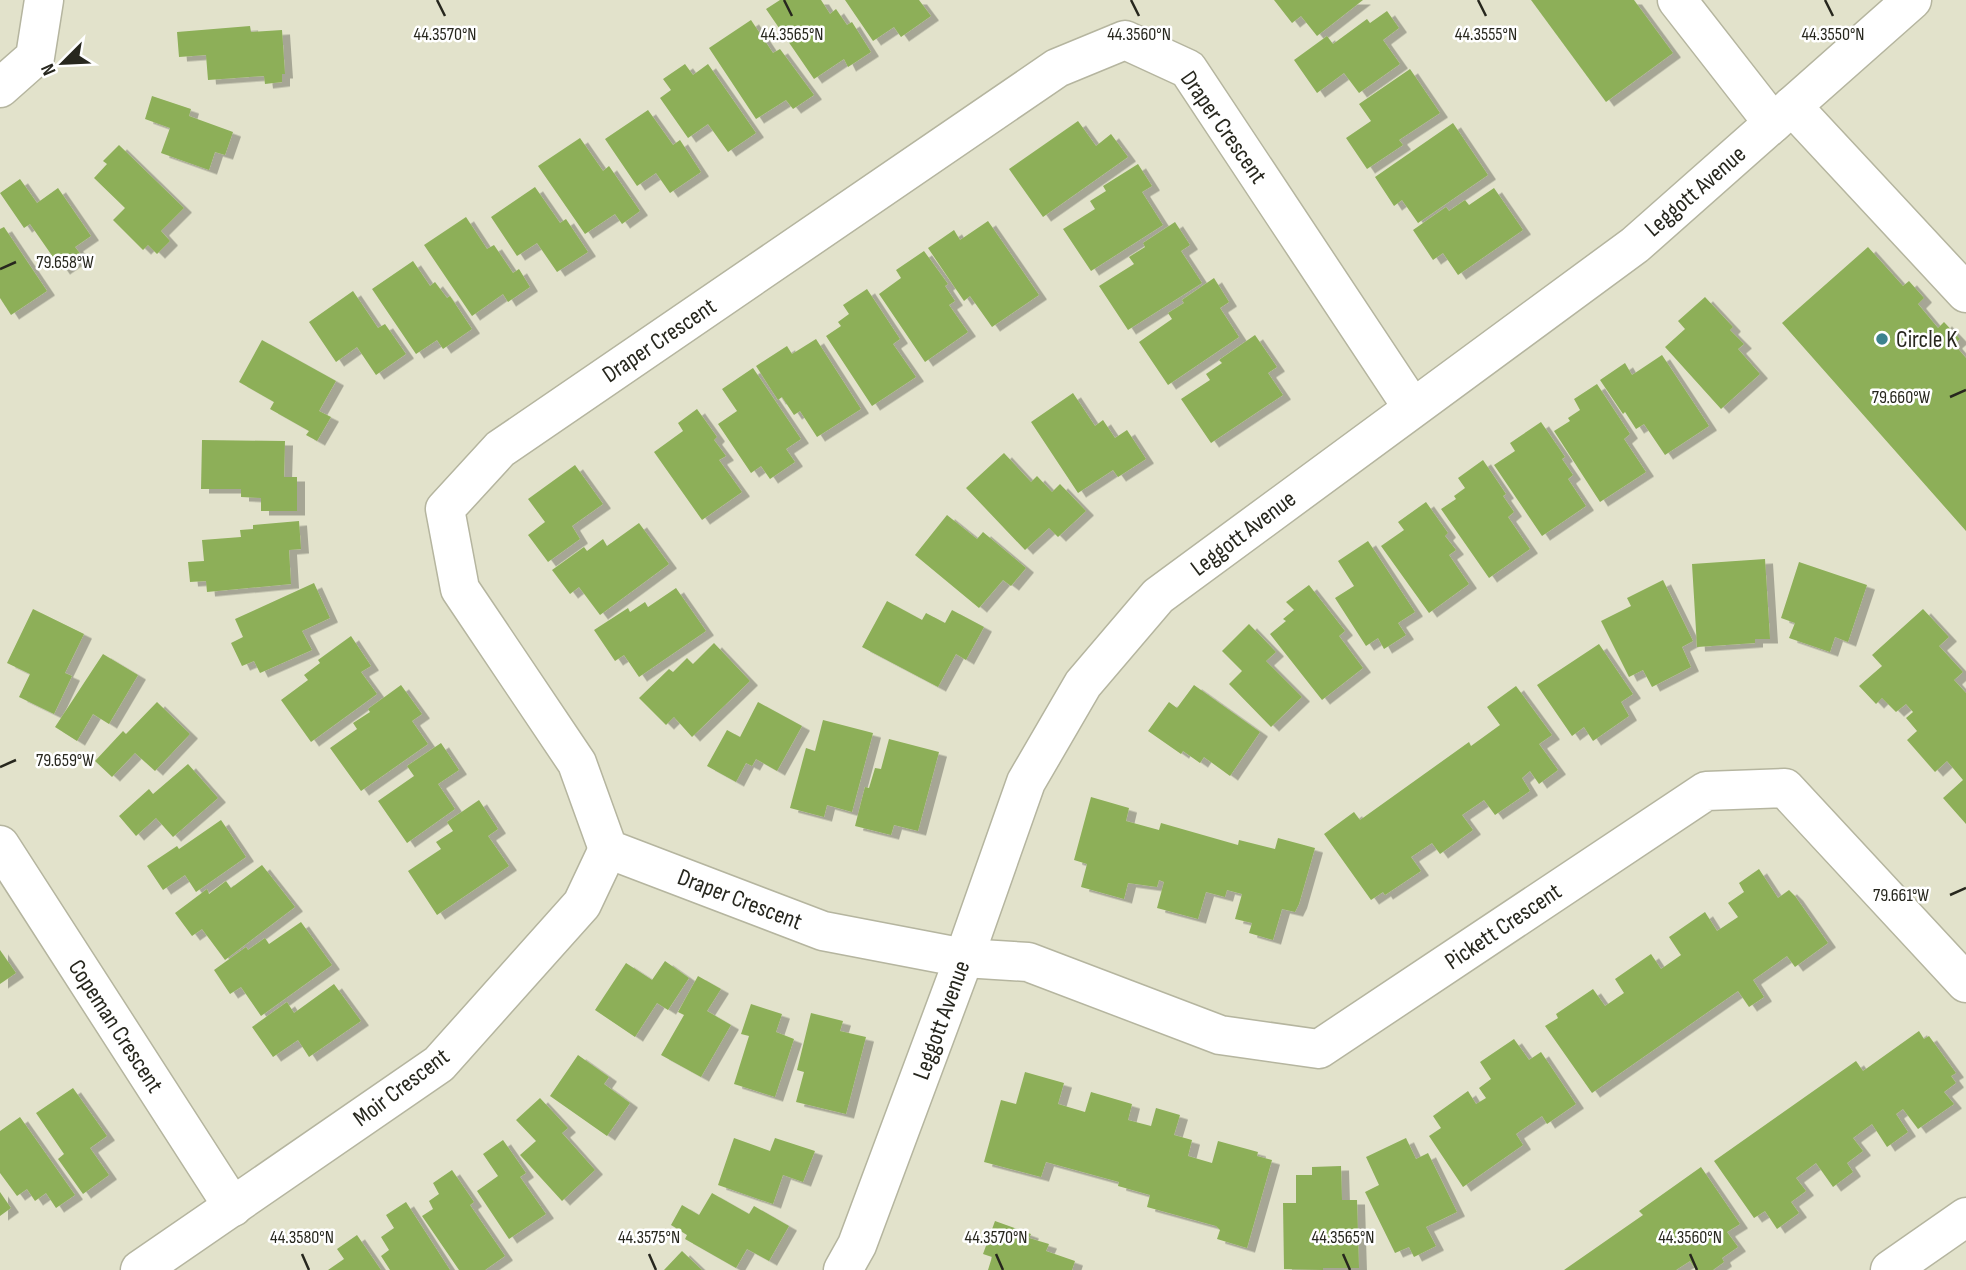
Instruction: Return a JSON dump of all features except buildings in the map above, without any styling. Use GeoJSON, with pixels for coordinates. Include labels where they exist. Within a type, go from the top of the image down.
{"type":"FeatureCollection","features":[{"type":"Feature","properties":{"kind":"street"},"geometry":{"type":"LineString","coordinates":[[0,88],[35,57],[44,0]]}},
{"type":"Feature","properties":{"kind":"street"},"geometry":{"type":"LineString","coordinates":[[1677,0],[1782,114],[1966,293]]}},
{"type":"Feature","properties":{"kind":"street","name":"Leggott Avenue"},"geometry":{"type":"LineString","coordinates":[[843,1270],[857,1245],[964,958],[1026,782],[1083,684],[1158,596],[1634,245],[1912,0]]}},
{"type":"Feature","properties":{"kind":"street","name":"Draper Crescent"},"geometry":{"type":"LineString","coordinates":[[964,958],[823,931],[608,849],[577,763],[460,589],[445,509],[500,449],[1057,68],[1125,40],[1188,69],[1412,407]]}},
{"type":"Feature","properties":{"kind":"street","name":"Pickett Crescent"},"geometry":{"type":"LineString","coordinates":[[964,958],[1028,962],[1220,1035],[1319,1049],[1706,791],[1785,788],[1966,983]]}},
{"type":"Feature","properties":{"kind":"street","name":"Copeman Crescent"},"geometry":{"type":"LineString","coordinates":[[0,845],[233,1207]]}},
{"type":"Feature","properties":{"kind":"street","name":"Moir Crescent"},"geometry":{"type":"LineString","coordinates":[[140,1270],[439,1064],[582,904],[608,849]]}},
{"type":"Feature","properties":{"kind":"street"},"geometry":{"type":"LineString","coordinates":[[1889,1270],[1966,1217]]}},
{"type":"Feature","properties":{"kind":"place","name":"Circle K"},"geometry":{"type":"Point","coordinates":[1882,339]}}]}
